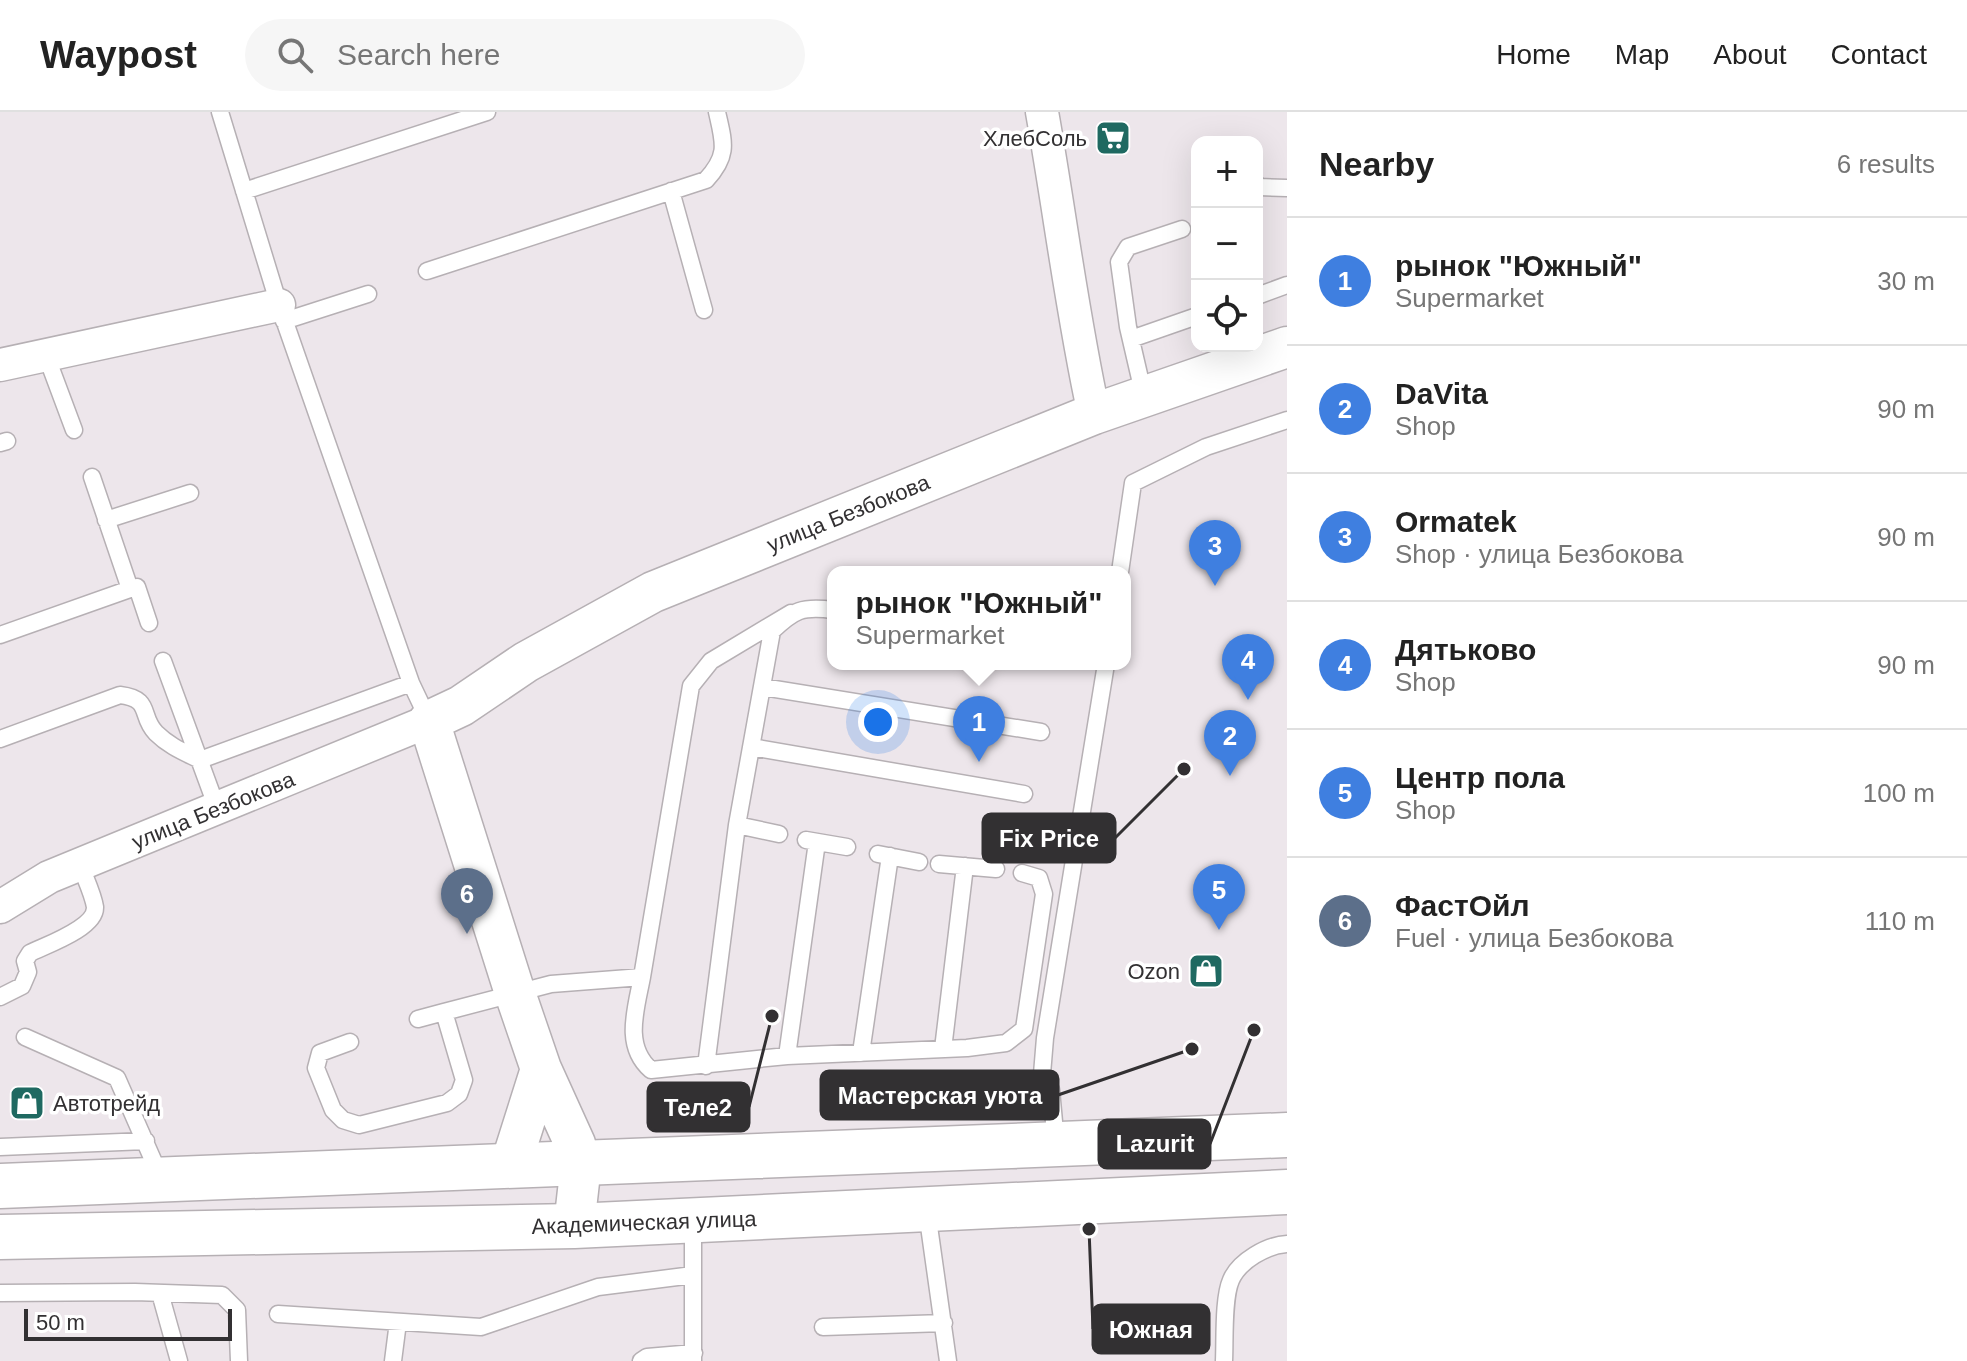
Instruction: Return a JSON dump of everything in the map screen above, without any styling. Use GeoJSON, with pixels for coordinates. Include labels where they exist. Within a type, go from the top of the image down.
{"type":"FeatureCollection","features":[{"type":"Feature","properties":{"kind":"main road"},"geometry":{"type":"LineString","coordinates":[[0,1186],[1287,1135]]}},
{"type":"Feature","properties":{"kind":"main road"},"geometry":{"type":"LineString","coordinates":[[693,1220],[703,1159]]}},
{"type":"Feature","properties":{"kind":"main road","name":"Академическая улица"},"geometry":{"type":"LineString","coordinates":[[0,1237],[574,1226],[1287,1192]]}},
{"type":"Feature","properties":{"kind":"street"},"geometry":{"type":"LineString","coordinates":[[1042,112],[1063,228],[1078,339],[1094,414]]}},
{"type":"Feature","properties":{"kind":"street"},"geometry":{"type":"LineString","coordinates":[[0,365],[282,313]]}},
{"type":"Feature","properties":{"kind":"street","name":"улица Безбокова"},"geometry":{"type":"LineString","coordinates":[[0,907],[49,877],[461,706],[526,662],[653,592],[1094,414],[1287,347]]}},
{"type":"Feature","properties":{"kind":"street"},"geometry":{"type":"LineString","coordinates":[[429,721],[541,1069],[581,1164],[574,1226]]}},
{"type":"Feature","properties":{"kind":"street"},"geometry":{"type":"LineString","coordinates":[[510,1167],[541,1069]]}},
{"type":"Feature","properties":{"kind":"lane"},"geometry":{"type":"LineString","coordinates":[[220,112],[282,313],[411,683],[429,721]]}},
{"type":"Feature","properties":{"kind":"lane"},"geometry":{"type":"LineString","coordinates":[[244,191],[487,112]]}},
{"type":"Feature","properties":{"kind":"lane"},"geometry":{"type":"LineString","coordinates":[[427,271],[706,180],[720,166],[723,141],[717,112]]}},
{"type":"Feature","properties":{"kind":"lane"},"geometry":{"type":"LineString","coordinates":[[1263,187],[1287,188]]}},
{"type":"Feature","properties":{"kind":"lane"},"geometry":{"type":"LineString","coordinates":[[671,191],[704,310]]}},
{"type":"Feature","properties":{"kind":"lane"},"geometry":{"type":"LineString","coordinates":[[1144,396],[1119,262],[1128,247],[1182,229]]}},
{"type":"Feature","properties":{"kind":"lane"},"geometry":{"type":"LineString","coordinates":[[1263,294],[1287,285]]}},
{"type":"Feature","properties":{"kind":"lane"},"geometry":{"type":"LineString","coordinates":[[282,313],[368,294]]}},
{"type":"Feature","properties":{"kind":"lane"},"geometry":{"type":"LineString","coordinates":[[1131,339],[1191,318]]}},
{"type":"Feature","properties":{"kind":"lane"},"geometry":{"type":"LineString","coordinates":[[46,355],[74,430]]}},
{"type":"Feature","properties":{"kind":"lane"},"geometry":{"type":"LineString","coordinates":[[1121,566],[1133,483],[1206,447],[1287,420]]}},
{"type":"Feature","properties":{"kind":"lane"},"geometry":{"type":"LineString","coordinates":[[92,477],[130,589]]}},
{"type":"Feature","properties":{"kind":"lane"},"geometry":{"type":"LineString","coordinates":[[106,520],[190,493]]}},
{"type":"Feature","properties":{"kind":"lane"},"geometry":{"type":"LineString","coordinates":[[0,635],[137,587],[149,623]]}},
{"type":"Feature","properties":{"kind":"lane"},"geometry":{"type":"LineString","coordinates":[[827,609],[791,613],[711,661],[691,686],[632,1033],[639,1060],[651,1070],[787,1056],[1006,1043],[1024,1029],[1044,894],[1039,878],[1022,873]]}},
{"type":"Feature","properties":{"kind":"lane"},"geometry":{"type":"LineString","coordinates":[[706,1066],[737,825],[772,631],[791,613]]}},
{"type":"Feature","properties":{"kind":"lane"},"geometry":{"type":"LineString","coordinates":[[163,661],[217,808]]}},
{"type":"Feature","properties":{"kind":"lane"},"geometry":{"type":"LineString","coordinates":[[1056,1144],[1051,1090],[1042,1074],[1045,1038],[1105,670]]}},
{"type":"Feature","properties":{"kind":"lane"},"geometry":{"type":"LineString","coordinates":[[0,739],[120,695],[131,696],[142,703],[153,731],[170,745],[200,760],[411,683]]}},
{"type":"Feature","properties":{"kind":"lane"},"geometry":{"type":"LineString","coordinates":[[762,687],[1041,732]]}},
{"type":"Feature","properties":{"kind":"lane"},"geometry":{"type":"LineString","coordinates":[[751,747],[1024,794]]}},
{"type":"Feature","properties":{"kind":"lane"},"geometry":{"type":"LineString","coordinates":[[737,825],[779,834]]}},
{"type":"Feature","properties":{"kind":"lane"},"geometry":{"type":"LineString","coordinates":[[787,1056],[811,841],[847,847]]}},
{"type":"Feature","properties":{"kind":"lane"},"geometry":{"type":"LineString","coordinates":[[861,1053],[884,855],[919,862]]}},
{"type":"Feature","properties":{"kind":"lane"},"geometry":{"type":"LineString","coordinates":[[0,997],[22,986],[28,972],[25,961],[30,953],[83,927],[94,916],[95,906],[80,864]]}},
{"type":"Feature","properties":{"kind":"lane"},"geometry":{"type":"LineString","coordinates":[[939,864],[996,869]]}},
{"type":"Feature","properties":{"kind":"lane"},"geometry":{"type":"LineString","coordinates":[[943,1049],[965,866]]}},
{"type":"Feature","properties":{"kind":"lane"},"geometry":{"type":"LineString","coordinates":[[418,1019],[551,984],[642,977]]}},
{"type":"Feature","properties":{"kind":"lane"},"geometry":{"type":"LineString","coordinates":[[350,1042],[320,1053],[316,1068],[333,1110],[343,1120],[359,1125],[447,1103],[459,1094],[464,1080],[444,1012]]}},
{"type":"Feature","properties":{"kind":"lane"},"geometry":{"type":"LineString","coordinates":[[25,1037],[117,1078],[163,1181]]}},
{"type":"Feature","properties":{"kind":"lane"},"geometry":{"type":"LineString","coordinates":[[0,1147],[146,1141]]}},
{"type":"Feature","properties":{"kind":"lane"},"geometry":{"type":"LineString","coordinates":[[926,1210],[948,1361]]}},
{"type":"Feature","properties":{"kind":"lane"},"geometry":{"type":"LineString","coordinates":[[641,1361],[647,1357],[693,1357],[693,1220]]}},
{"type":"Feature","properties":{"kind":"lane"},"geometry":{"type":"LineString","coordinates":[[1224,1361],[1231,1279],[1252,1257],[1287,1244]]}},
{"type":"Feature","properties":{"kind":"lane"},"geometry":{"type":"LineString","coordinates":[[278,1314],[481,1327],[598,1287],[693,1275]]}},
{"type":"Feature","properties":{"kind":"lane"},"geometry":{"type":"LineString","coordinates":[[0,1293],[222,1295],[237,1310],[239,1361]]}},
{"type":"Feature","properties":{"kind":"lane"},"geometry":{"type":"LineString","coordinates":[[160,1293],[179,1361]]}},
{"type":"Feature","properties":{"kind":"lane"},"geometry":{"type":"LineString","coordinates":[[393,1361],[398,1322]]}},
{"type":"Feature","properties":{"kind":"lane"},"geometry":{"type":"LineString","coordinates":[[823,1327],[944,1323]]}},
{"type":"Feature","properties":{"kind":"place","name":"ХлебСоль"},"geometry":{"type":"Point","coordinates":[1113,138]}},
{"type":"Feature","properties":{"kind":"place","name":"Ormatek"},"geometry":{"type":"Point","coordinates":[1215,586]}},
{"type":"Feature","properties":{"kind":"place","name":"Дятьково"},"geometry":{"type":"Point","coordinates":[1248,700]}},
{"type":"Feature","properties":{"kind":"place","name":"рынок \"Южный\""},"geometry":{"type":"Point","coordinates":[979,762]}},
{"type":"Feature","properties":{"kind":"place","name":"Fix Price"},"geometry":{"type":"Point","coordinates":[1184,769]}},
{"type":"Feature","properties":{"kind":"place","name":"DaVita"},"geometry":{"type":"Point","coordinates":[1230,776]}},
{"type":"Feature","properties":{"kind":"place","name":"Центр пола"},"geometry":{"type":"Point","coordinates":[1219,930]}},
{"type":"Feature","properties":{"kind":"place","name":"ФастОйл"},"geometry":{"type":"Point","coordinates":[467,934]}},
{"type":"Feature","properties":{"kind":"place","name":"Ozon"},"geometry":{"type":"Point","coordinates":[1206,971]}},
{"type":"Feature","properties":{"kind":"place","name":"Теле2"},"geometry":{"type":"Point","coordinates":[772,1016]}},
{"type":"Feature","properties":{"kind":"place","name":"Lazurit"},"geometry":{"type":"Point","coordinates":[1254,1030]}},
{"type":"Feature","properties":{"kind":"place","name":"Мастерская уюта"},"geometry":{"type":"Point","coordinates":[1192,1049]}},
{"type":"Feature","properties":{"kind":"place","name":"Автотрейд"},"geometry":{"type":"Point","coordinates":[27,1103]}},
{"type":"Feature","properties":{"kind":"place","name":"Южная"},"geometry":{"type":"Point","coordinates":[1089,1229]}}]}
